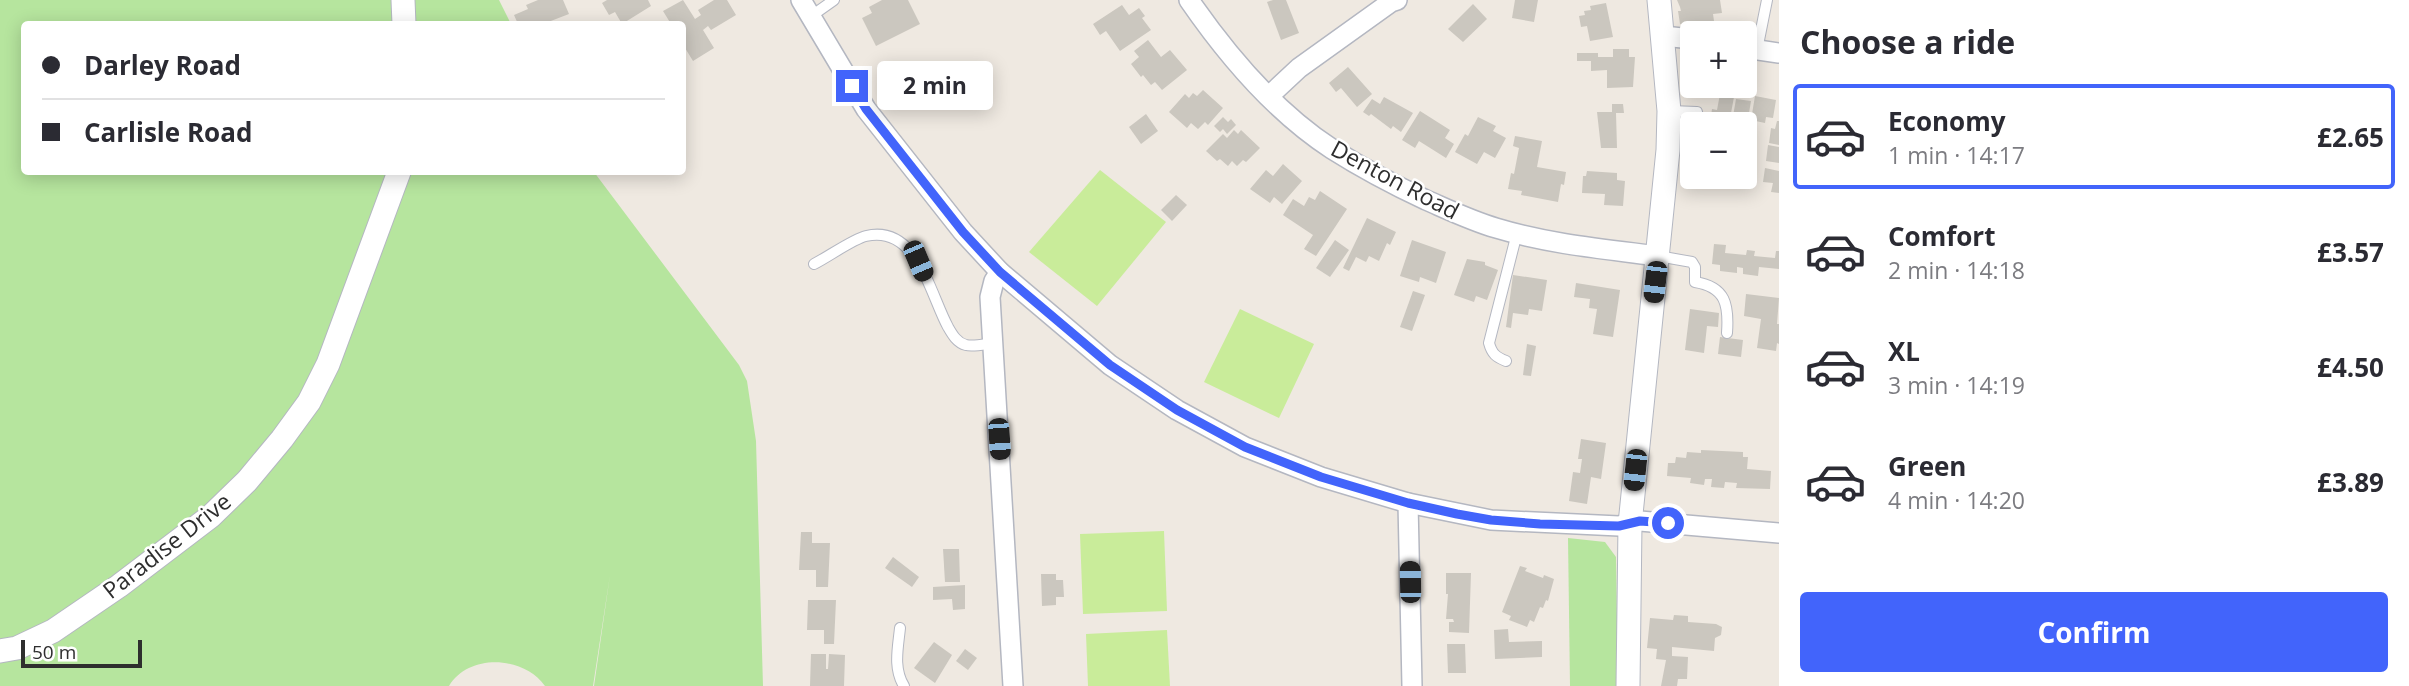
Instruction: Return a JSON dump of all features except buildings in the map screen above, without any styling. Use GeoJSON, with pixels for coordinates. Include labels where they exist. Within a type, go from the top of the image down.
{"type":"FeatureCollection","features":[{"type":"Feature","properties":{"kind":"street"},"geometry":{"type":"LineString","coordinates":[[403,0],[404,21]]}},
{"type":"Feature","properties":{"kind":"street","name":"Denton Road"},"geometry":{"type":"LineString","coordinates":[[1189,0],[1240,65],[1269,96],[1331,148],[1370,171],[1456,213],[1517,233],[1577,246],[1658,256]]}},
{"type":"Feature","properties":{"kind":"street"},"geometry":{"type":"LineString","coordinates":[[1269,96],[1299,68],[1397,0]]}},
{"type":"Feature","properties":{"kind":"street"},"geometry":{"type":"LineString","coordinates":[[1628,686],[1630,524],[1668,162],[1669,111],[1659,0]]}},
{"type":"Feature","properties":{"kind":"street"},"geometry":{"type":"LineString","coordinates":[[806,8],[866,109],[963,232],[1000,272],[1110,365],[1177,410],[1245,447],[1321,477],[1408,503],[1491,520],[1540,524],[1630,524],[1640,521],[1779,533]]}},
{"type":"Feature","properties":{"kind":"street"},"geometry":{"type":"LineString","coordinates":[[1663,36],[1680,38]]}},
{"type":"Feature","properties":{"kind":"street"},"geometry":{"type":"LineString","coordinates":[[1757,50],[1779,53]]}},
{"type":"Feature","properties":{"kind":"street","name":"Paradise Drive"},"geometry":{"type":"LineString","coordinates":[[0,651],[17,648],[53,631],[129,579],[211,516],[247,481],[309,401],[328,364],[398,175]]}},
{"type":"Feature","properties":{"kind":"street"},"geometry":{"type":"LineString","coordinates":[[1000,272],[990,297],[1013,686]]}},
{"type":"Feature","properties":{"kind":"street"},"geometry":{"type":"LineString","coordinates":[[1408,503],[1412,686]]}},
{"type":"Feature","properties":{"kind":"lane"},"geometry":{"type":"LineString","coordinates":[[806,8],[834,0]]}},
{"type":"Feature","properties":{"kind":"lane"},"geometry":{"type":"LineString","coordinates":[[1757,31],[1767,0]]}},
{"type":"Feature","properties":{"kind":"lane"},"geometry":{"type":"LineString","coordinates":[[1669,111],[1697,112]]}},
{"type":"Feature","properties":{"kind":"lane"},"geometry":{"type":"LineString","coordinates":[[1506,361],[1497,357],[1489,343],[1517,233]]}},
{"type":"Feature","properties":{"kind":"lane"},"geometry":{"type":"LineString","coordinates":[[814,264],[866,236],[889,236],[904,243],[918,261],[938,308],[955,338],[966,345],[993,343]]}},
{"type":"Feature","properties":{"kind":"lane"},"geometry":{"type":"LineString","coordinates":[[1658,256],[1692,262],[1695,267],[1695,282],[1707,284],[1721,294],[1727,312],[1727,333]]}},
{"type":"Feature","properties":{"kind":"lane"},"geometry":{"type":"LineString","coordinates":[[900,628],[896,659],[898,677],[904,686]]}},
{"type":"Feature","properties":{"kind":"green space"},"geometry":{"type":"Polygon","coordinates":[[[0,0],[499,0],[510,21],[21,21],[21,175],[596,175],[739,365],[747,381],[756,441],[763,686],[594,686],[610,575],[593,686],[545,686],[536,676],[524,669],[497,662],[469,668],[458,675],[449,686],[0,686],[0,0]]]}},
{"type":"Feature","properties":{"kind":"green space"},"geometry":{"type":"Polygon","coordinates":[[[1100,170],[1166,222],[1097,306],[1029,252],[1100,170]]]}},
{"type":"Feature","properties":{"kind":"green space"},"geometry":{"type":"Polygon","coordinates":[[[1240,309],[1314,344],[1279,418],[1204,382],[1240,309]]]}},
{"type":"Feature","properties":{"kind":"green space"},"geometry":{"type":"Polygon","coordinates":[[[1164,531],[1167,611],[1083,614],[1080,534],[1164,531]]]}},
{"type":"Feature","properties":{"kind":"green space"},"geometry":{"type":"Polygon","coordinates":[[[1568,538],[1605,542],[1616,557],[1618,686],[1570,686],[1568,538]]]}},
{"type":"Feature","properties":{"kind":"green space"},"geometry":{"type":"Polygon","coordinates":[[[1167,630],[1170,686],[1088,686],[1086,634],[1167,630]]]}},
{"type":"Feature","properties":{"kind":"route"},"geometry":{"type":"LineString","coordinates":[[852,86],[866,109],[963,232],[1000,272],[1110,365],[1177,410],[1245,447],[1321,477],[1408,503],[1457,514],[1540,524],[1619,526],[1640,521],[1668,523]]}}]}
